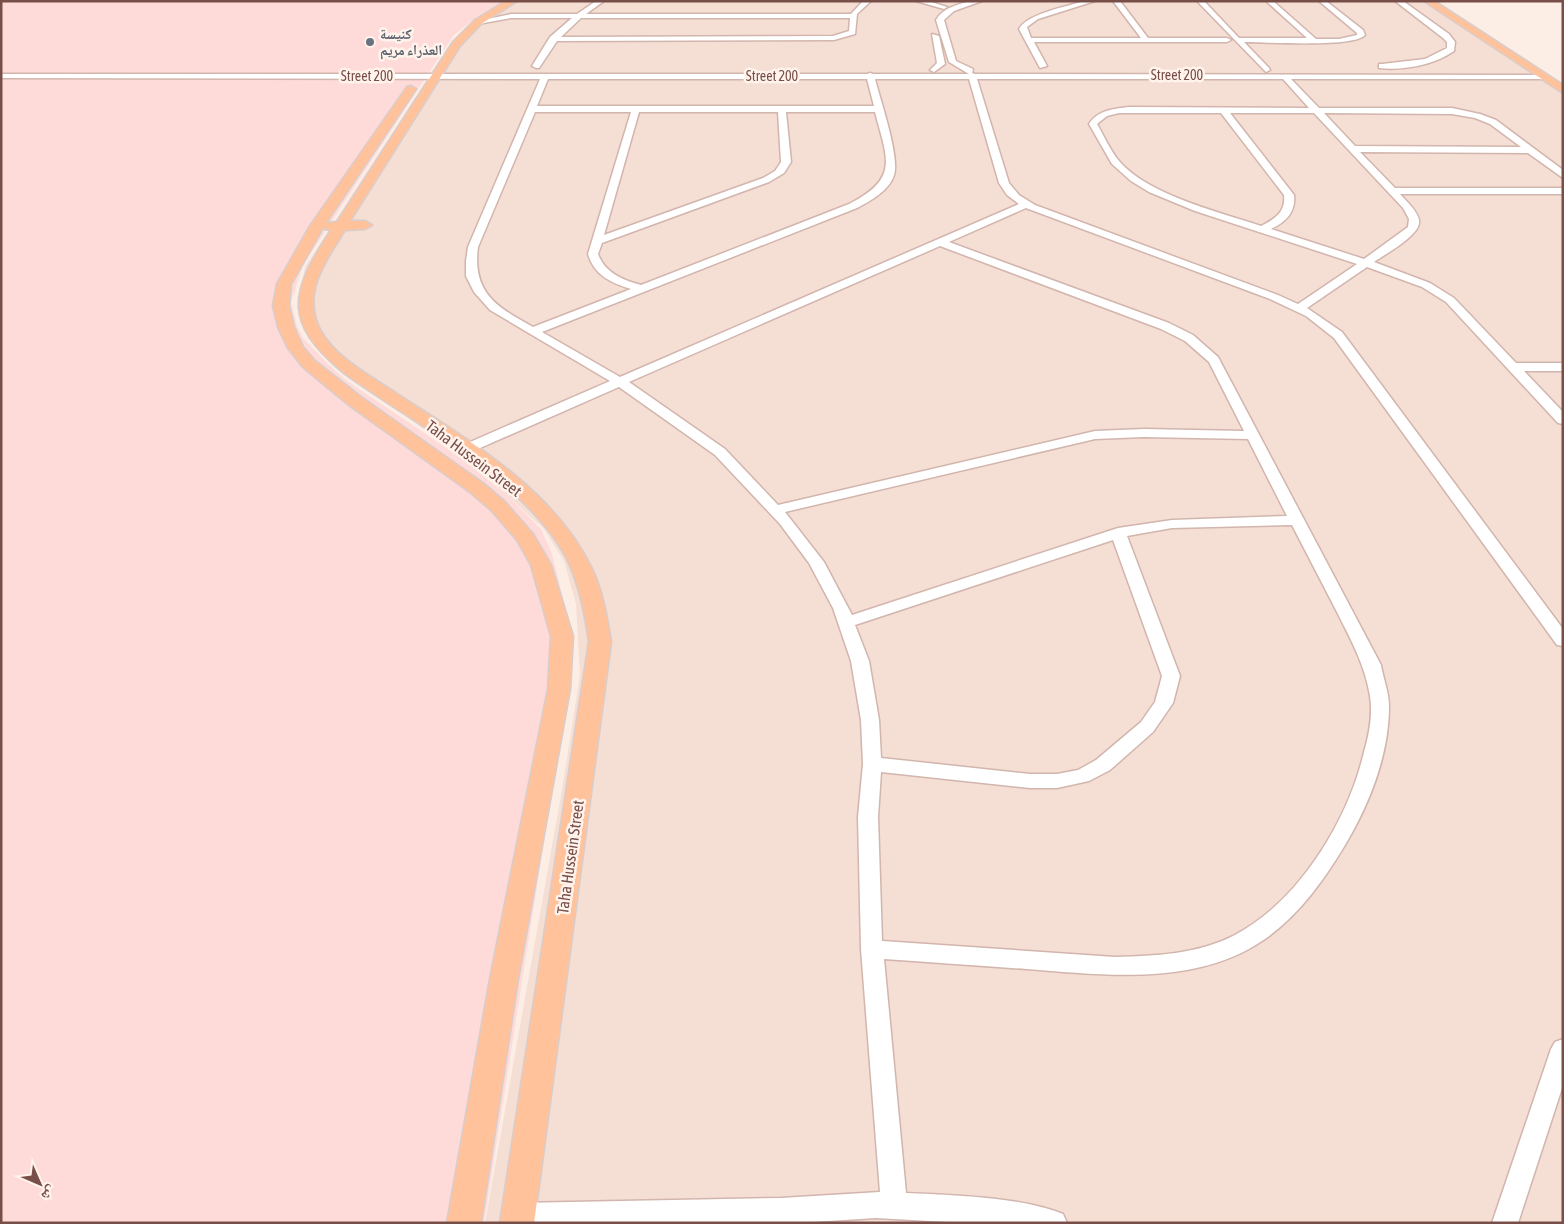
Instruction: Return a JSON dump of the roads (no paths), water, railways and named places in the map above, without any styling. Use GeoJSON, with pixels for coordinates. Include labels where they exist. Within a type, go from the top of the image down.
{"type":"FeatureCollection","features":[{"type":"Feature","properties":{"kind":"main road"},"geometry":{"type":"LineString","coordinates":[[1428,1],[1563,90]]}},
{"type":"Feature","properties":{"kind":"main road"},"geometry":{"type":"LineString","coordinates":[[1443,1],[1563,78]]}},
{"type":"Feature","properties":{"kind":"main road","name":"Taha Hussein Street"},"geometry":{"type":"LineString","coordinates":[[464,1223],[504,979],[559,689],[562,636],[541,565],[526,538],[498,506],[454,470],[337,388],[309,364],[296,348],[282,314],[282,296],[289,274],[317,226],[456,44],[478,22],[512,2]]}},
{"type":"Feature","properties":{"kind":"main road","name":"Taha Hussein Street"},"geometry":{"type":"LineString","coordinates":[[435,71],[340,226],[308,283],[306,311],[313,332],[330,352],[354,372],[466,449],[515,486],[541,511],[561,533],[580,563],[591,590],[600,642],[518,1220]]}},
{"type":"Feature","properties":{"kind":"main road"},"geometry":{"type":"LineString","coordinates":[[317,226],[365,225]]}},
{"type":"Feature","properties":{"kind":"street"},"geometry":{"type":"LineString","coordinates":[[536,66],[553,39],[578,16],[601,1]]}},
{"type":"Feature","properties":{"kind":"street"},"geometry":{"type":"LineString","coordinates":[[553,39],[825,40],[842,37],[852,32],[852,16],[868,1]]}},
{"type":"Feature","properties":{"kind":"street"},"geometry":{"type":"LineString","coordinates":[[919,1],[944,7]]}},
{"type":"Feature","properties":{"kind":"street"},"geometry":{"type":"LineString","coordinates":[[935,67],[933,14],[944,7],[964,1]]}},
{"type":"Feature","properties":{"kind":"street"},"geometry":{"type":"LineString","coordinates":[[979,1],[950,10],[941,17],[953,62],[957,66],[973,70],[1004,183],[1010,192],[1027,204],[1274,297],[1299,308],[1330,328],[1345,342],[1563,641]]}},
{"type":"Feature","properties":{"kind":"street"},"geometry":{"type":"LineString","coordinates":[[1043,66],[1023,29],[1024,26],[1030,20],[1092,1]]}},
{"type":"Feature","properties":{"kind":"street"},"geometry":{"type":"LineString","coordinates":[[1116,1],[1146,40]]}},
{"type":"Feature","properties":{"kind":"street"},"geometry":{"type":"LineString","coordinates":[[1190,1],[1226,40],[1261,68]]}},
{"type":"Feature","properties":{"kind":"street"},"geometry":{"type":"LineString","coordinates":[[1200,1],[1261,68]]}},
{"type":"Feature","properties":{"kind":"street"},"geometry":{"type":"LineString","coordinates":[[1269,1],[1314,41]]}},
{"type":"Feature","properties":{"kind":"street"},"geometry":{"type":"LineString","coordinates":[[1237,40],[1347,40],[1361,35],[1322,1]]}},
{"type":"Feature","properties":{"kind":"street"},"geometry":{"type":"LineString","coordinates":[[1370,66],[1420,63],[1444,55],[1451,49],[1451,42],[1446,36],[1398,1]]}},
{"type":"Feature","properties":{"kind":"street"},"geometry":{"type":"LineString","coordinates":[[495,11],[511,16]]}},
{"type":"Feature","properties":{"kind":"street"},"geometry":{"type":"LineString","coordinates":[[478,22],[511,16],[852,16]]}},
{"type":"Feature","properties":{"kind":"street"},"geometry":{"type":"LineString","coordinates":[[1029,40],[1226,40]]}},
{"type":"Feature","properties":{"kind":"street"},"geometry":{"type":"LineString","coordinates":[[527,66],[536,66],[546,71],[474,247],[470,261],[475,284],[486,300],[503,315],[620,382],[720,452],[796,534],[816,562],[847,622],[860,661],[870,720],[872,764],[868,817],[872,949],[894,1206]]}},
{"type":"Feature","properties":{"kind":"street"},"geometry":{"type":"LineString","coordinates":[[1034,66],[1053,66]]}},
{"type":"Feature","properties":{"kind":"street","name":"Street 200"},"geometry":{"type":"LineString","coordinates":[[1,76],[935,67],[973,70],[1284,76],[1543,77]]}},
{"type":"Feature","properties":{"kind":"street","name":"Street 200"},"geometry":{"type":"LineString","coordinates":[[1,71],[546,71],[870,76],[973,70],[1261,68],[1533,70]]}},
{"type":"Feature","properties":{"kind":"street"},"geometry":{"type":"LineString","coordinates":[[532,332],[853,206],[872,195],[884,184],[892,168],[870,76]]}},
{"type":"Feature","properties":{"kind":"street"},"geometry":{"type":"LineString","coordinates":[[1284,76],[1413,215],[1413,228],[1405,236],[1299,308]]}},
{"type":"Feature","properties":{"kind":"street"},"geometry":{"type":"LineString","coordinates":[[532,109],[878,109]]}},
{"type":"Feature","properties":{"kind":"street"},"geometry":{"type":"LineString","coordinates":[[636,109],[593,254],[600,268],[617,280],[642,289]]}},
{"type":"Feature","properties":{"kind":"street"},"geometry":{"type":"LineString","coordinates":[[597,241],[766,180],[777,174],[786,162],[782,109]]}},
{"type":"Feature","properties":{"kind":"street"},"geometry":{"type":"LineString","coordinates":[[1563,175],[1493,122],[1464,113],[1445,111],[1122,110],[1102,115],[1096,119],[1094,124],[1115,162],[1126,173],[1142,184],[1186,204],[1414,280],[1450,300],[1563,420]]}},
{"type":"Feature","properties":{"kind":"street"},"geometry":{"type":"LineString","coordinates":[[1223,110],[1289,195],[1290,205],[1286,214],[1277,222],[1262,229]]}},
{"type":"Feature","properties":{"kind":"street"},"geometry":{"type":"LineString","coordinates":[[1353,149],[1530,150]]}},
{"type":"Feature","properties":{"kind":"street"},"geometry":{"type":"LineString","coordinates":[[1392,191],[1563,191]]}},
{"type":"Feature","properties":{"kind":"street"},"geometry":{"type":"LineString","coordinates":[[466,449],[1027,204]]}},
{"type":"Feature","properties":{"kind":"street"},"geometry":{"type":"LineString","coordinates":[[872,949],[1115,966],[1141,966],[1184,961],[1215,952],[1256,933],[1286,911],[1326,859],[1355,808],[1373,756],[1380,705],[1372,665],[1219,367],[1208,353],[1189,338],[1152,320],[940,242]]}},
{"type":"Feature","properties":{"kind":"street"},"geometry":{"type":"LineString","coordinates":[[1513,367],[1563,367]]}},
{"type":"Feature","properties":{"kind":"street"},"geometry":{"type":"LineString","coordinates":[[775,510],[1095,436],[1144,433],[1253,435]]}},
{"type":"Feature","properties":{"kind":"street"},"geometry":{"type":"LineString","coordinates":[[847,622],[1118,532],[1172,524],[1297,520]]}},
{"type":"Feature","properties":{"kind":"street"},"geometry":{"type":"LineString","coordinates":[[872,764],[1030,781],[1057,781],[1082,776],[1103,765],[1147,727],[1164,703],[1170,676],[1118,532]]}},
{"type":"Feature","properties":{"kind":"street"},"geometry":{"type":"LineString","coordinates":[[1505,1223],[1563,1049]]}},
{"type":"Feature","properties":{"kind":"street"},"geometry":{"type":"LineString","coordinates":[[518,1220],[781,1211],[876,1205],[948,1208],[1020,1216],[1054,1223]]}},
{"type":"Feature","properties":{"kind":"place","name":"كنيسة العذراء مريم"},"geometry":{"type":"Point","coordinates":[370,42]}}]}
